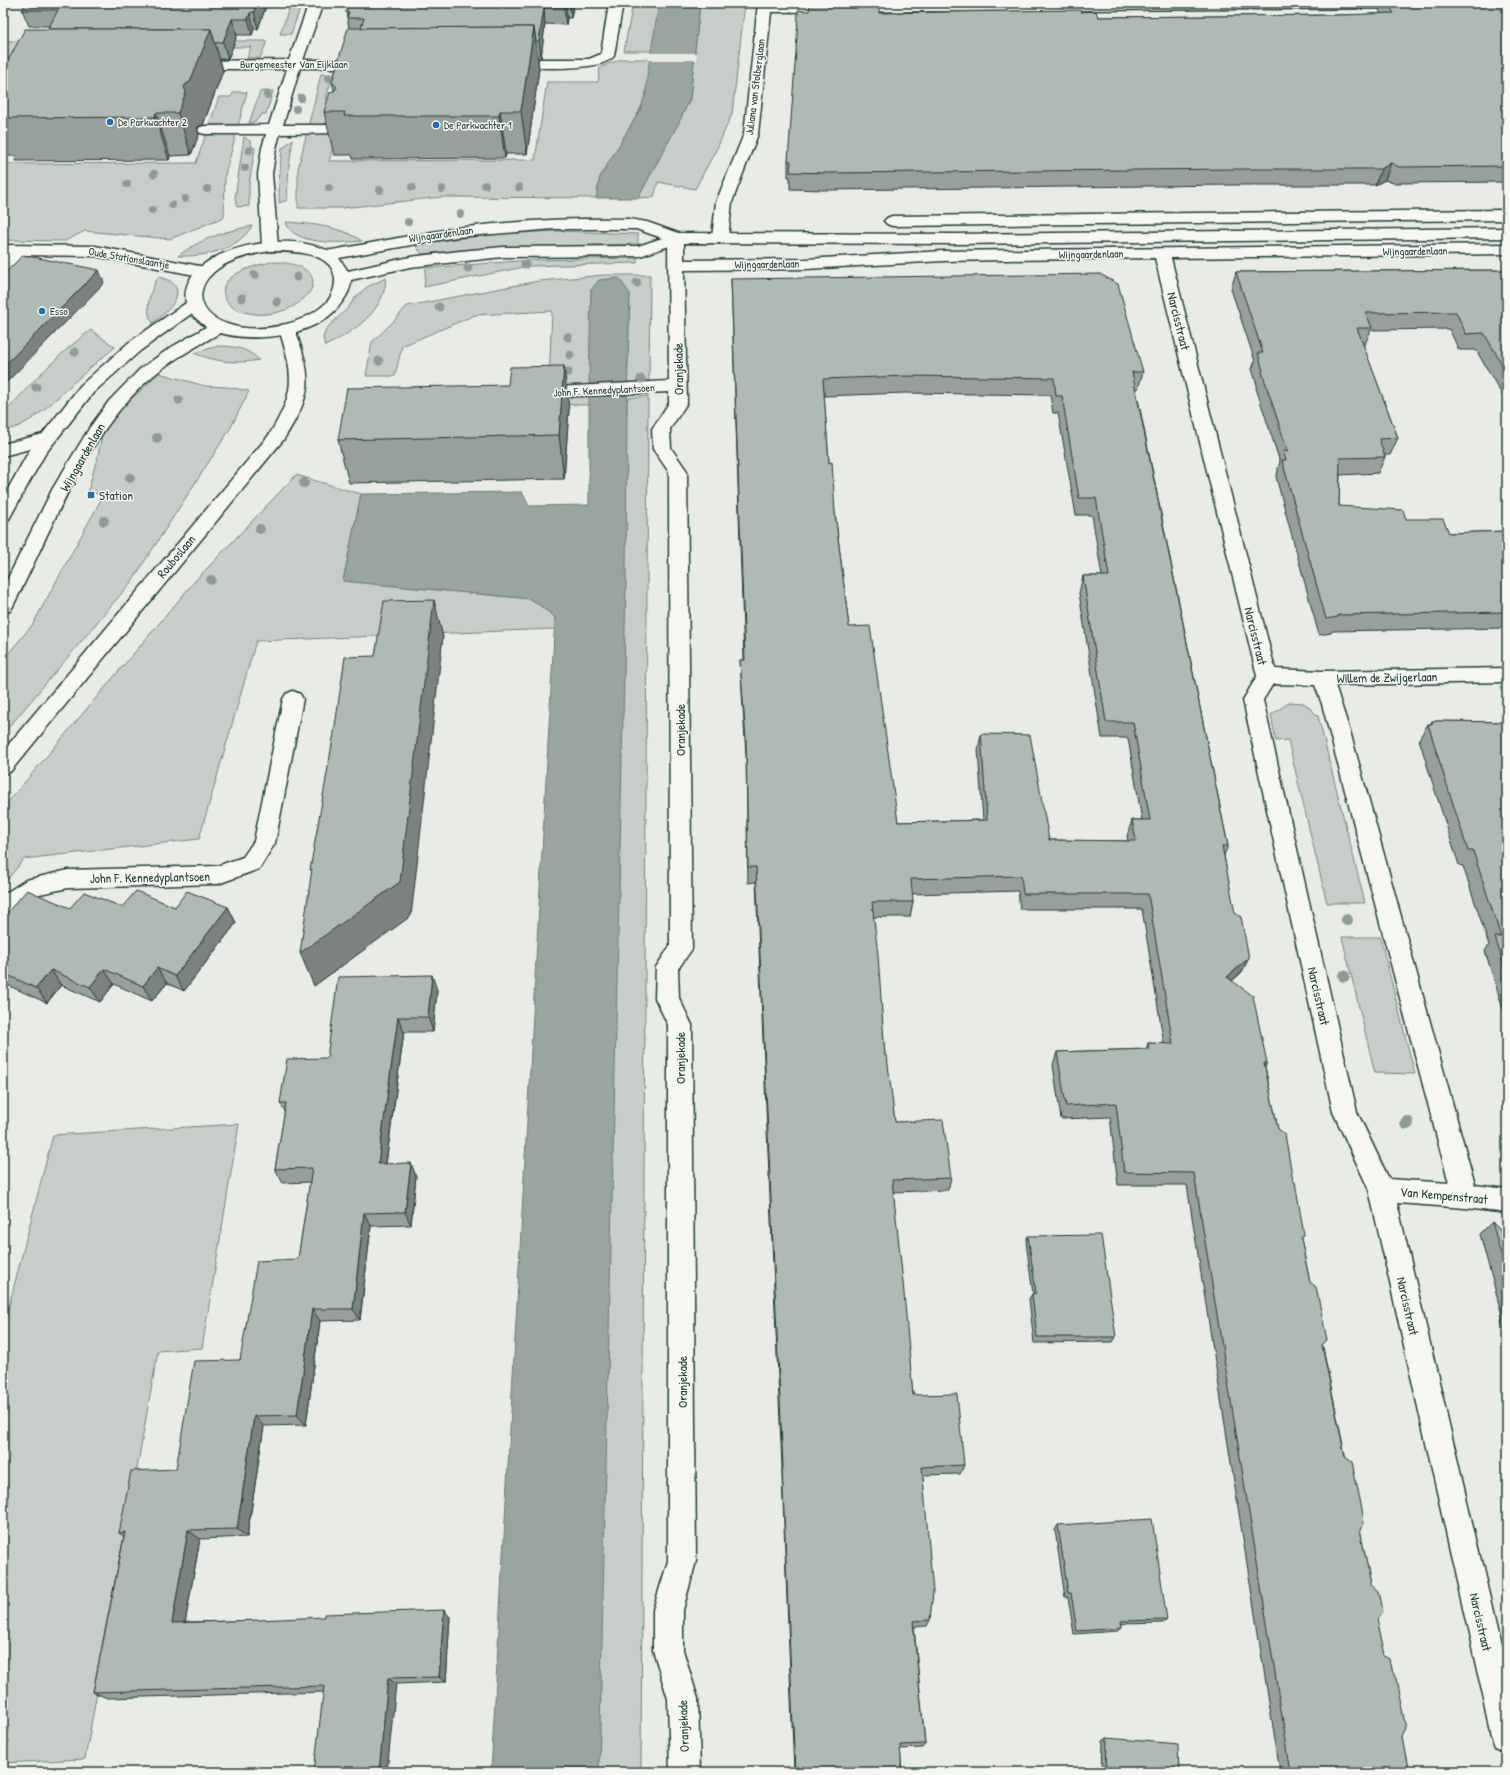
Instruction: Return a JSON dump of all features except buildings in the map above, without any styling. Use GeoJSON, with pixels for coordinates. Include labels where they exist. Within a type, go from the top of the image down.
{"type":"FeatureCollection","features":[{"type":"Feature","properties":{"kind":"street"},"geometry":{"type":"LineString","coordinates":[[270,246],[265,174],[269,148],[316,3]]}},
{"type":"Feature","properties":{"kind":"street"},"geometry":{"type":"LineString","coordinates":[[491,64],[590,63],[600,60],[607,56],[616,3]]}},
{"type":"Feature","properties":{"kind":"street"},"geometry":{"type":"LineString","coordinates":[[764,5],[1420,4]]}},
{"type":"Feature","properties":{"kind":"street","name":"Juliana van Stolberglaan"},"geometry":{"type":"LineString","coordinates":[[720,238],[724,202],[752,134],[764,5]]}},
{"type":"Feature","properties":{"kind":"street","name":"Burgemeester Van Eijklaan"},"geometry":{"type":"LineString","coordinates":[[175,65],[378,64]]}},
{"type":"Feature","properties":{"kind":"street"},"geometry":{"type":"LineString","coordinates":[[206,130],[338,129]]}},
{"type":"Feature","properties":{"kind":"street","name":"Wijngaardenlaan"},"geometry":{"type":"LineString","coordinates":[[892,221],[1507,215]]}},
{"type":"Feature","properties":{"kind":"street","name":"Wijngaardenlaan"},"geometry":{"type":"LineString","coordinates":[[954,239],[1000,220]]}},
{"type":"Feature","properties":{"kind":"street","name":"Wijngaardenlaan"},"geometry":{"type":"LineString","coordinates":[[326,256],[398,241],[448,233],[491,228],[557,224],[641,225],[676,238]]}},
{"type":"Feature","properties":{"kind":"street","name":"Wijngaardenlaan"},"geometry":{"type":"LineString","coordinates":[[343,277],[410,262],[503,252],[640,251],[676,238],[954,239],[1507,233]]}},
{"type":"Feature","properties":{"kind":"street","name":"Oranjekade"},"geometry":{"type":"LineString","coordinates":[[676,238],[678,403],[660,429],[662,449],[678,472],[681,949],[667,967],[667,998],[680,1025],[682,1561],[668,1610],[668,1650],[683,1699],[685,1772]]}},
{"type":"Feature","properties":{"kind":"street"},"geometry":{"type":"LineString","coordinates":[[270,246],[301,247],[326,256],[337,266],[343,277],[343,286],[340,295],[334,303],[314,318],[287,329],[258,333],[230,331],[218,327],[203,318],[194,305],[194,289],[206,272],[227,257],[240,252],[270,246]]}},
{"type":"Feature","properties":{"kind":"street"},"geometry":{"type":"LineString","coordinates":[[3,275],[10,250]]}},
{"type":"Feature","properties":{"kind":"street","name":"Oude Stationslaantje"},"geometry":{"type":"LineString","coordinates":[[10,250],[94,251],[206,272]]}},
{"type":"Feature","properties":{"kind":"street","name":"Wijngaardenlaan"},"geometry":{"type":"LineString","coordinates":[[676,265],[806,264],[943,256],[1507,250]]}},
{"type":"Feature","properties":{"kind":"street","name":"Narcisstraat"},"geometry":{"type":"LineString","coordinates":[[1162,254],[1266,676],[1253,700],[1345,1112],[1381,1190],[1507,1736]]}},
{"type":"Feature","properties":{"kind":"street"},"geometry":{"type":"LineString","coordinates":[[3,515],[38,451],[87,389],[140,342],[194,305]]}},
{"type":"Feature","properties":{"kind":"street","name":"Wijngaardenlaan"},"geometry":{"type":"LineString","coordinates":[[3,606],[96,428],[122,396],[139,379],[175,352],[218,327]]}},
{"type":"Feature","properties":{"kind":"street","name":"Rouboslaan"},"geometry":{"type":"LineString","coordinates":[[3,766],[275,439],[289,417],[298,396],[300,385],[297,360],[287,329]]}},
{"type":"Feature","properties":{"kind":"street","name":"John F. Kennedyplantsoen"},"geometry":{"type":"LineString","coordinates":[[524,393],[678,386]]}},
{"type":"Feature","properties":{"kind":"street"},"geometry":{"type":"LineString","coordinates":[[3,450],[47,439]]}},
{"type":"Feature","properties":{"kind":"street","name":"Willem de Zwijgerlaan"},"geometry":{"type":"LineString","coordinates":[[1266,676],[1322,678],[1507,675]]}},
{"type":"Feature","properties":{"kind":"street"},"geometry":{"type":"LineString","coordinates":[[1322,678],[1339,729],[1465,1196]]}},
{"type":"Feature","properties":{"kind":"street","name":"John F. Kennedyplantsoen"},"geometry":{"type":"LineString","coordinates":[[3,908],[34,886],[68,879],[218,876],[251,863],[264,843],[293,699]]}},
{"type":"Feature","properties":{"kind":"street","name":"Van Kempenstraat"},"geometry":{"type":"LineString","coordinates":[[1381,1190],[1465,1196],[1507,1201]]}},
{"type":"Feature","properties":{"kind":"shaded area"},"geometry":{"type":"Polygon","coordinates":[[[291,3],[302,3],[291,34],[280,34],[291,3]]]}},
{"type":"Feature","properties":{"kind":"shaded area"},"geometry":{"type":"Polygon","coordinates":[[[633,3],[659,3],[652,51],[624,51],[633,3]]]}},
{"type":"Feature","properties":{"kind":"shaded area"},"geometry":{"type":"Polygon","coordinates":[[[659,3],[700,3],[690,99],[638,198],[596,198],[600,177],[640,110],[646,93],[647,77],[659,3]]]}},
{"type":"Feature","properties":{"kind":"shaded area"},"geometry":{"type":"Polygon","coordinates":[[[700,3],[745,3],[732,114],[718,146],[695,189],[658,182],[654,197],[638,198],[690,99],[700,3]]]}},
{"type":"Feature","properties":{"kind":"shaded area"},"geometry":{"type":"Polygon","coordinates":[[[5,41],[130,41],[18,60],[3,60],[3,45],[5,41]]]}},
{"type":"Feature","properties":{"kind":"shaded area"},"geometry":{"type":"Polygon","coordinates":[[[146,41],[267,41],[260,58],[247,58],[251,47],[143,47],[146,41]]]}},
{"type":"Feature","properties":{"kind":"shaded area"},"geometry":{"type":"Polygon","coordinates":[[[622,59],[650,59],[646,93],[640,110],[600,177],[596,198],[442,197],[342,208],[298,208],[298,169],[321,74],[333,74],[326,99],[347,99],[329,161],[535,160],[547,82],[598,82],[600,67],[622,59]]]}},
{"type":"Feature","properties":{"kind":"shaded area"},"geometry":{"type":"Polygon","coordinates":[[[273,91],[266,114],[262,114],[256,121],[249,123],[260,92],[273,91]]]}},
{"type":"Feature","properties":{"kind":"shaded area"},"geometry":{"type":"Polygon","coordinates":[[[234,92],[247,92],[225,175],[224,217],[170,239],[85,231],[65,241],[3,240],[3,164],[196,163],[219,97],[231,97],[234,92]]]}},
{"type":"Feature","properties":{"kind":"shaded area"},"geometry":{"type":"Polygon","coordinates":[[[244,137],[251,142],[252,147],[255,148],[249,185],[249,206],[237,207],[235,198],[244,137]]]}},
{"type":"Feature","properties":{"kind":"shaded area"},"geometry":{"type":"Polygon","coordinates":[[[293,139],[289,165],[287,200],[279,203],[282,148],[293,139]]]}},
{"type":"Feature","properties":{"kind":"shaded area"},"geometry":{"type":"Polygon","coordinates":[[[286,222],[316,225],[335,229],[362,241],[331,242],[308,239],[290,230],[286,222]]]}},
{"type":"Feature","properties":{"kind":"shaded area"},"geometry":{"type":"Polygon","coordinates":[[[252,226],[238,241],[220,250],[199,255],[178,256],[186,250],[213,236],[252,226]]]}},
{"type":"Feature","properties":{"kind":"shaded area"},"geometry":{"type":"Polygon","coordinates":[[[559,231],[638,234],[638,244],[486,248],[422,254],[414,244],[496,234],[559,231]]]}},
{"type":"Feature","properties":{"kind":"shaded area"},"geometry":{"type":"Polygon","coordinates":[[[637,258],[637,263],[529,266],[424,287],[426,268],[532,260],[637,258]]]}},
{"type":"Feature","properties":{"kind":"shaded area"},"geometry":{"type":"Polygon","coordinates":[[[272,262],[296,265],[309,273],[313,283],[309,293],[298,303],[283,311],[264,314],[244,312],[236,309],[227,301],[223,290],[231,277],[247,269],[272,262]]]}},
{"type":"Feature","properties":{"kind":"shaded area"},"geometry":{"type":"Polygon","coordinates":[[[604,275],[650,275],[649,381],[627,383],[630,294],[591,290],[590,405],[548,404],[552,311],[475,315],[402,346],[395,376],[366,376],[372,342],[407,306],[539,281],[604,275]]]}},
{"type":"Feature","properties":{"kind":"shaded area"},"geometry":{"type":"Polygon","coordinates":[[[158,277],[170,281],[175,286],[177,292],[173,304],[153,323],[150,318],[148,306],[153,287],[158,277]]]}},
{"type":"Feature","properties":{"kind":"shaded area"},"geometry":{"type":"Polygon","coordinates":[[[386,278],[380,301],[366,320],[325,346],[323,338],[326,329],[367,287],[386,278]]]}},
{"type":"Feature","properties":{"kind":"shaded area"},"geometry":{"type":"Polygon","coordinates":[[[619,278],[630,294],[627,398],[626,586],[599,1772],[491,1772],[555,617],[531,599],[343,581],[361,494],[522,492],[529,506],[589,505],[591,290],[599,280],[619,278]]]}},
{"type":"Feature","properties":{"kind":"shaded area"},"geometry":{"type":"Polygon","coordinates":[[[91,330],[115,347],[35,417],[15,428],[3,431],[3,415],[23,392],[67,349],[91,330]]]}},
{"type":"Feature","properties":{"kind":"shaded area"},"geometry":{"type":"Polygon","coordinates":[[[218,346],[240,348],[259,360],[243,362],[226,361],[194,353],[218,346]]]}},
{"type":"Feature","properties":{"kind":"shaded area"},"geometry":{"type":"Polygon","coordinates":[[[159,373],[205,386],[227,387],[249,391],[230,429],[132,581],[3,734],[3,660],[33,624],[103,496],[88,491],[98,455],[104,425],[159,373]]]}},
{"type":"Feature","properties":{"kind":"shaded area"},"geometry":{"type":"Polygon","coordinates":[[[648,396],[641,1772],[598,1772],[627,398],[648,396]]]}},
{"type":"Feature","properties":{"kind":"shaded area"},"geometry":{"type":"Polygon","coordinates":[[[296,475],[361,494],[343,581],[531,599],[555,617],[554,629],[256,641],[199,839],[24,859],[3,885],[3,808],[195,581],[296,475]]]}},
{"type":"Feature","properties":{"kind":"shaded area"},"geometry":{"type":"Polygon","coordinates":[[[1290,702],[1304,703],[1318,716],[1365,903],[1327,903],[1288,740],[1276,741],[1271,715],[1290,702]]]}},
{"type":"Feature","properties":{"kind":"shaded area"},"geometry":{"type":"Polygon","coordinates":[[[1342,937],[1380,937],[1415,1074],[1375,1073],[1342,937]]]}},
{"type":"Feature","properties":{"kind":"shaded area"},"geometry":{"type":"Polygon","coordinates":[[[239,1124],[202,1348],[158,1351],[85,1759],[3,1763],[3,1329],[53,1135],[239,1124]]]}},
{"type":"Feature","properties":{"kind":"pier"},"geometry":{"type":"Polygon","coordinates":[[[649,53],[697,53],[696,60],[648,60],[649,53]]]}},
{"type":"Feature","properties":{"kind":"place","name":"De Parkwachter 2"},"geometry":{"type":"Point","coordinates":[110,122]}},
{"type":"Feature","properties":{"kind":"place","name":"De Parkwachter 1"},"geometry":{"type":"Point","coordinates":[436,125]}},
{"type":"Feature","properties":{"kind":"place","name":"Esso"},"geometry":{"type":"Point","coordinates":[42,311]}},
{"type":"Feature","properties":{"kind":"place","name":"Station"},"geometry":{"type":"Point","coordinates":[91,495]}}]}
